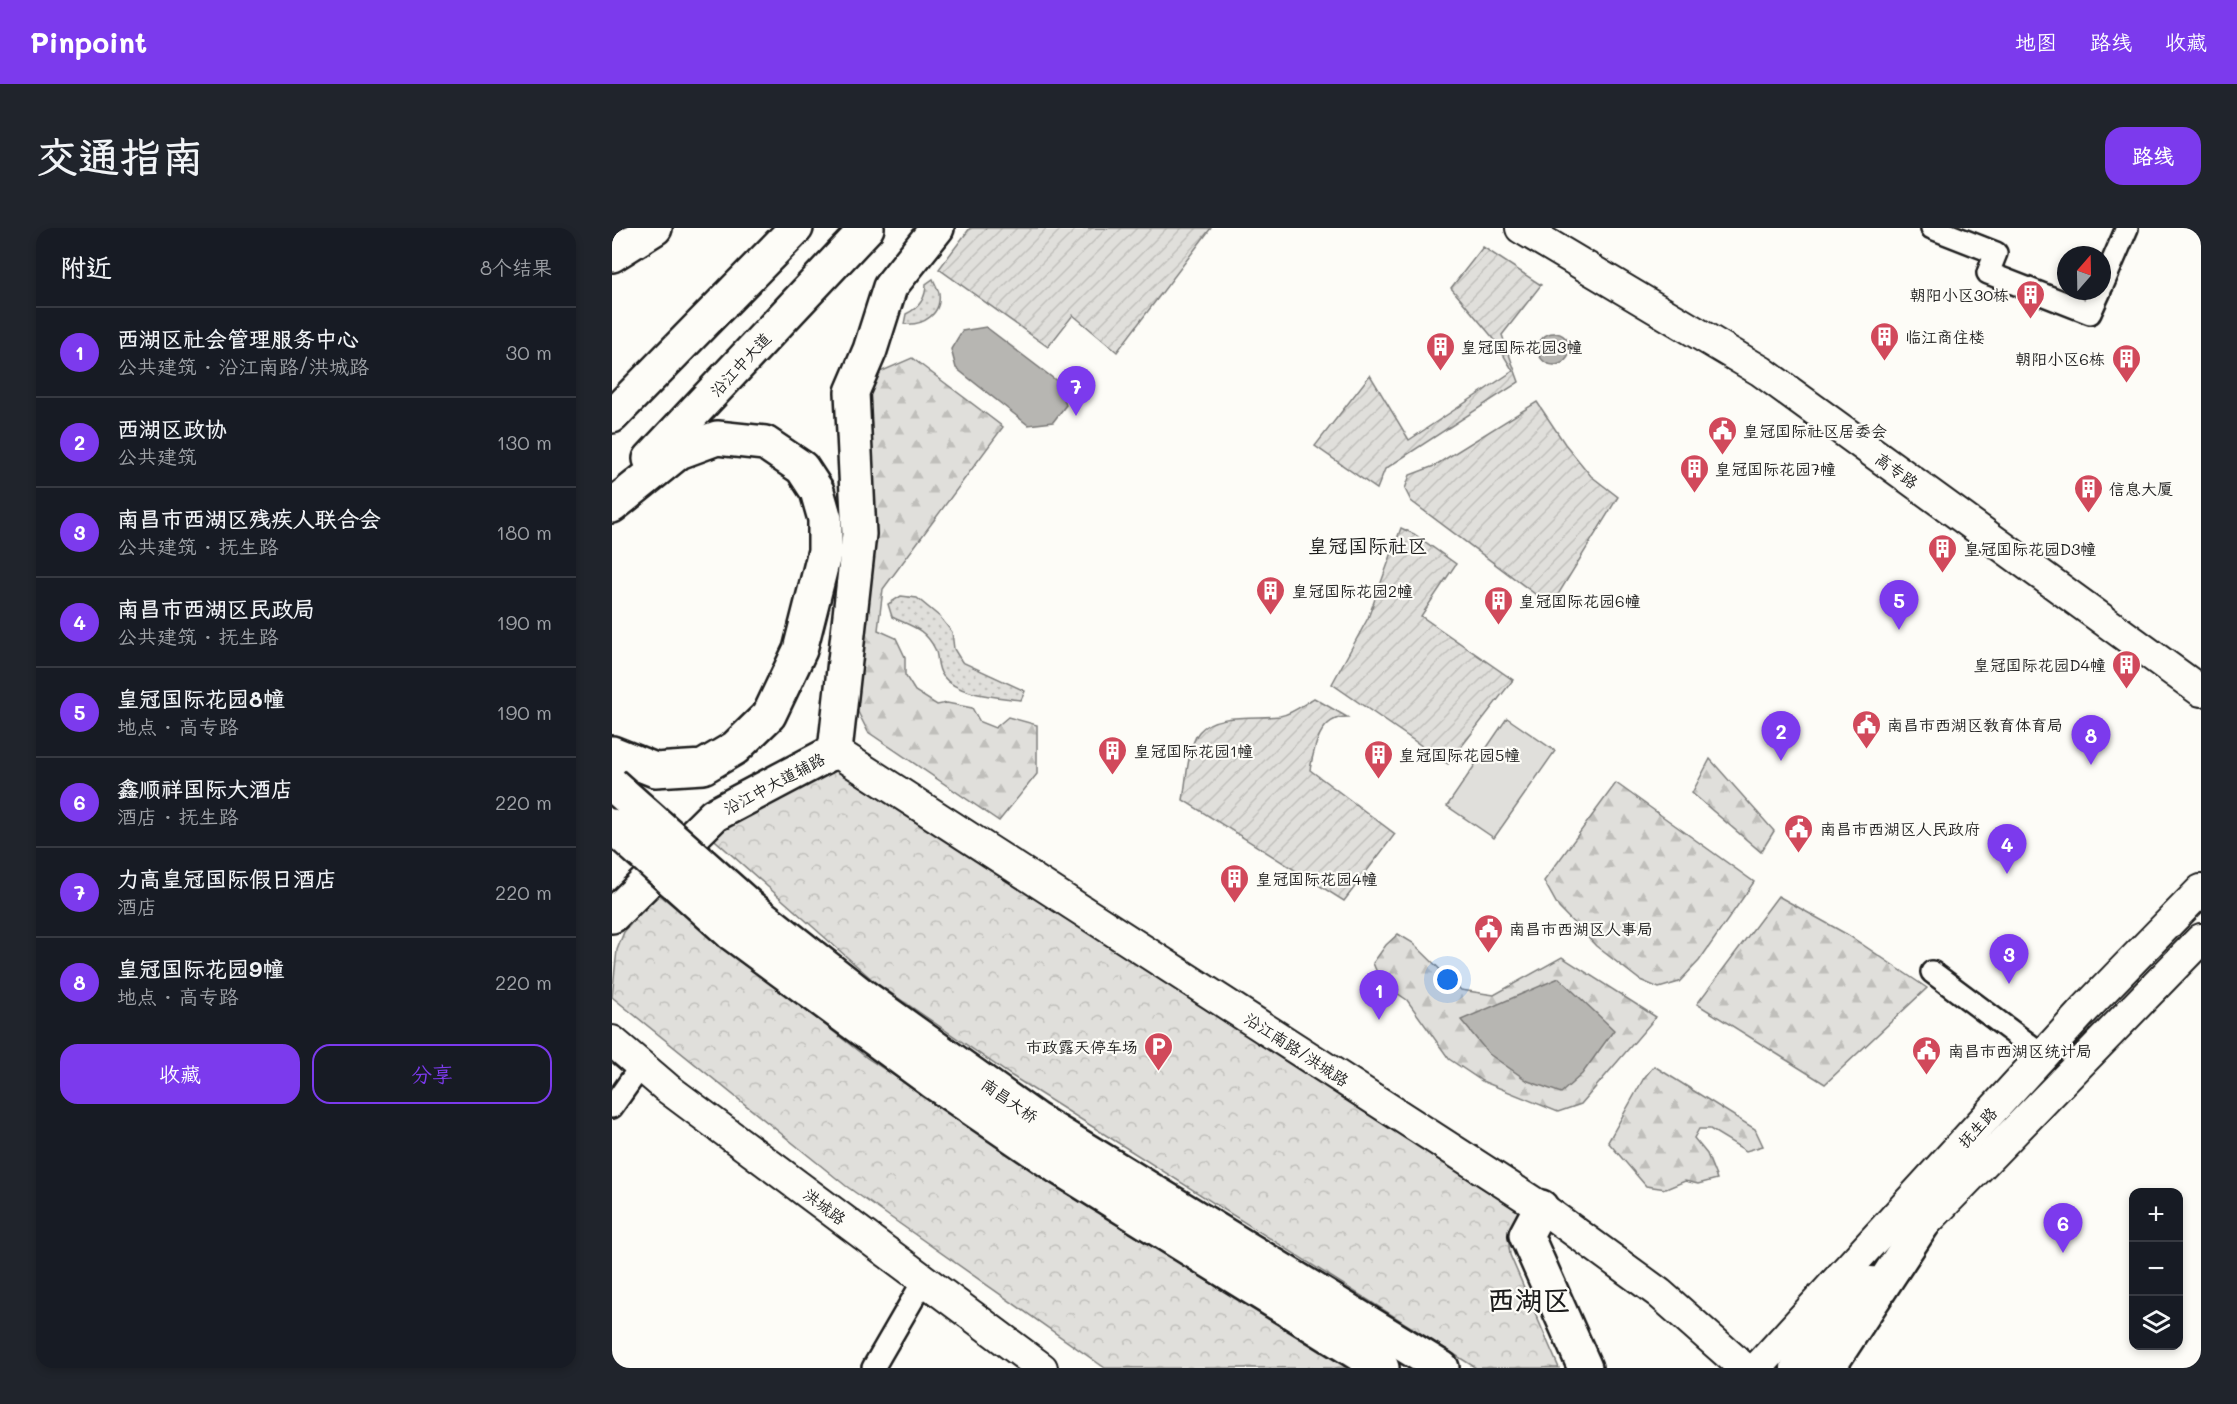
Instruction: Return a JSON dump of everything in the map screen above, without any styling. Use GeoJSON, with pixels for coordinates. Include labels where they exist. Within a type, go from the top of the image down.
{"type":"FeatureCollection","features":[{"type":"Feature","properties":{"kind":"main road"},"geometry":{"type":"LineString","coordinates":[[615,253],[655,228]]}},
{"type":"Feature","properties":{"kind":"main road","name":"沿江中大道"},"geometry":{"type":"LineString","coordinates":[[612,499],[867,228]]}},
{"type":"Feature","properties":{"kind":"main road"},"geometry":{"type":"LineString","coordinates":[[835,751],[859,534],[852,392],[870,350],[890,287],[937,228]]}},
{"type":"Feature","properties":{"kind":"main road"},"geometry":{"type":"LineString","coordinates":[[612,416],[793,231]]}},
{"type":"Feature","properties":{"kind":"main road"},"geometry":{"type":"LineString","coordinates":[[612,506],[679,452],[717,438],[765,443],[802,468],[817,491],[825,519],[825,551],[800,650],[769,715],[735,748],[703,767],[655,770],[612,753]]}},
{"type":"Feature","properties":{"kind":"main road","name":"沿江中大道辅路"},"geometry":{"type":"LineString","coordinates":[[612,916],[714,814],[835,751]]}},
{"type":"Feature","properties":{"kind":"main road","name":"南昌大桥"},"geometry":{"type":"LineString","coordinates":[[612,784],[741,921],[860,994],[1035,1119],[1442,1368]]}},
{"type":"Feature","properties":{"kind":"main road","name":"南昌大桥"},"geometry":{"type":"LineString","coordinates":[[612,826],[741,921],[932,1080],[1058,1167],[1382,1368]]}},
{"type":"Feature","properties":{"kind":"main road"},"geometry":{"type":"LineString","coordinates":[[1541,1207],[1526,1235],[1585,1368]]}},
{"type":"Feature","properties":{"kind":"main road"},"geometry":{"type":"LineString","coordinates":[[1828,1368],[1924,1222]]}},
{"type":"Feature","properties":{"kind":"street","name":"高专路"},"geometry":{"type":"LineString","coordinates":[[1521,228],[1761,371],[2201,691]]}},
{"type":"Feature","properties":{"kind":"street"},"geometry":{"type":"LineString","coordinates":[[1932,228],[1996,253],[1988,273],[2090,314],[2096,300]]}},
{"type":"Feature","properties":{"kind":"street"},"geometry":{"type":"LineString","coordinates":[[2111,265],[2127,228]]}},
{"type":"Feature","properties":{"kind":"street","name":"沿江南路/洪城路"},"geometry":{"type":"LineString","coordinates":[[835,751],[1541,1207],[1659,1293],[1744,1368]]}},
{"type":"Feature","properties":{"kind":"street","name":"抚生路"},"geometry":{"type":"LineString","coordinates":[[1757,1368],[2043,1055],[2201,890]]}},
{"type":"Feature","properties":{"kind":"street","name":"抚生路"},"geometry":{"type":"LineString","coordinates":[[1796,1368],[1924,1222],[2201,939]]}},
{"type":"Feature","properties":{"kind":"street"},"geometry":{"type":"LineString","coordinates":[[1932,972],[2043,1055]]}},
{"type":"Feature","properties":{"kind":"street","name":"洪城路"},"geometry":{"type":"LineString","coordinates":[[612,1041],[667,1088],[1042,1368]]}},
{"type":"Feature","properties":{"kind":"street"},"geometry":{"type":"LineString","coordinates":[[612,1107],[641,1066]]}},
{"type":"Feature","properties":{"kind":"street"},"geometry":{"type":"LineString","coordinates":[[873,1368],[924,1280]]}},
{"type":"Feature","properties":{"kind":"green space"},"geometry":{"type":"Polygon","coordinates":[[[970,228],[1211,228],[1117,352],[1073,315],[1048,347],[939,269],[970,228]]]}},
{"type":"Feature","properties":{"kind":"green space"},"geometry":{"type":"Polygon","coordinates":[[[1483,247],[1541,285],[1502,335],[1519,382],[1385,469],[1377,489],[1315,446],[1370,375],[1409,440],[1513,371],[1494,339],[1451,288],[1483,247]]]}},
{"type":"Feature","properties":{"kind":"green space"},"geometry":{"type":"Polygon","coordinates":[[[933,279],[939,293],[934,313],[924,321],[904,324],[906,314],[921,302],[926,284],[933,279]]]}},
{"type":"Feature","properties":{"kind":"green space"},"geometry":{"type":"Polygon","coordinates":[[[912,358],[1003,427],[883,589],[878,630],[896,638],[905,657],[905,675],[915,691],[937,705],[947,703],[972,708],[980,722],[995,728],[1008,717],[1037,725],[1037,774],[999,821],[868,732],[850,696],[873,538],[869,399],[873,375],[912,358]]]}},
{"type":"Feature","properties":{"kind":"green space"},"geometry":{"type":"Polygon","coordinates":[[[1537,402],[1565,444],[1591,476],[1618,497],[1551,606],[1411,501],[1405,489],[1410,475],[1434,466],[1537,402]]]}},
{"type":"Feature","properties":{"kind":"green space"},"geometry":{"type":"Polygon","coordinates":[[[1401,528],[1414,534],[1456,564],[1421,616],[1513,680],[1448,764],[1332,684],[1368,618],[1401,528]]]}},
{"type":"Feature","properties":{"kind":"green space"},"geometry":{"type":"Polygon","coordinates":[[[901,596],[917,598],[940,617],[952,632],[954,649],[962,662],[1025,691],[1021,700],[968,692],[950,683],[941,673],[935,649],[927,636],[917,628],[892,617],[888,604],[901,596]]]}},
{"type":"Feature","properties":{"kind":"green space"},"geometry":{"type":"Polygon","coordinates":[[[1314,698],[1347,717],[1338,718],[1324,728],[1316,744],[1310,770],[1395,834],[1344,901],[1183,800],[1192,746],[1199,732],[1206,726],[1226,719],[1284,715],[1314,698]]]}},
{"type":"Feature","properties":{"kind":"green space"},"geometry":{"type":"Polygon","coordinates":[[[1507,718],[1555,751],[1494,838],[1447,806],[1507,718]]]}},
{"type":"Feature","properties":{"kind":"green space","name":"市政露天停车场"},"geometry":{"type":"Polygon","coordinates":[[[835,758],[1521,1209],[1508,1235],[1510,1255],[1559,1368],[1476,1368],[1012,1076],[875,982],[707,833],[835,758]]]}},
{"type":"Feature","properties":{"kind":"green space"},"geometry":{"type":"Polygon","coordinates":[[[1710,759],[1774,831],[1761,852],[1692,793],[1710,759]]]}},
{"type":"Feature","properties":{"kind":"green space"},"geometry":{"type":"Polygon","coordinates":[[[1616,783],[1754,882],[1699,961],[1679,982],[1659,988],[1640,980],[1596,946],[1559,908],[1544,881],[1616,783]]]}},
{"type":"Feature","properties":{"kind":"green space"},"geometry":{"type":"Polygon","coordinates":[[[657,893],[867,1058],[1223,1291],[1347,1368],[1105,1368],[846,1186],[612,997],[617,950],[624,932],[657,893]]]}},
{"type":"Feature","properties":{"kind":"green space"},"geometry":{"type":"Polygon","coordinates":[[[1778,896],[1848,935],[1927,988],[1825,1084],[1697,1004],[1778,896]]]}},
{"type":"Feature","properties":{"kind":"green space"},"geometry":{"type":"Polygon","coordinates":[[[1398,934],[1413,943],[1461,990],[1494,995],[1562,957],[1656,1017],[1581,1104],[1558,1112],[1482,1081],[1449,1059],[1407,1000],[1381,982],[1373,963],[1386,945],[1398,934]]]}},
{"type":"Feature","properties":{"kind":"green space"},"geometry":{"type":"Polygon","coordinates":[[[1654,1066],[1755,1129],[1763,1146],[1746,1151],[1710,1129],[1699,1129],[1694,1138],[1707,1154],[1717,1179],[1698,1184],[1685,1181],[1666,1189],[1646,1186],[1608,1142],[1644,1078],[1654,1066]]]}},
{"type":"Feature","properties":{"kind":"shaded area"},"geometry":{"type":"Polygon","coordinates":[[[986,327],[1058,382],[1066,405],[1053,422],[1028,425],[956,368],[951,349],[962,331],[986,327]]]}},
{"type":"Feature","properties":{"kind":"shaded area"},"geometry":{"type":"Polygon","coordinates":[[[1554,333],[1565,338],[1570,349],[1565,360],[1554,365],[1543,360],[1538,349],[1543,338],[1554,333]]]}},
{"type":"Feature","properties":{"kind":"shaded area"},"geometry":{"type":"Polygon","coordinates":[[[1559,978],[1614,1030],[1582,1074],[1561,1093],[1528,1081],[1489,1054],[1461,1020],[1559,978]]]}},
{"type":"Feature","properties":{"kind":"place","name":"朝阳小区30栋"},"geometry":{"type":"Point","coordinates":[2030,320]}},
{"type":"Feature","properties":{"kind":"place","name":"临江商住楼"},"geometry":{"type":"Point","coordinates":[1884,362]}},
{"type":"Feature","properties":{"kind":"place","name":"皇冠国际花园3幢"},"geometry":{"type":"Point","coordinates":[1440,372]}},
{"type":"Feature","properties":{"kind":"place","name":"朝阳小区6栋"},"geometry":{"type":"Point","coordinates":[2126,384]}},
{"type":"Feature","properties":{"kind":"place","name":"力高皇冠国际假日酒店"},"geometry":{"type":"Point","coordinates":[1076,416]}},
{"type":"Feature","properties":{"kind":"place","name":"皇冠国际社区居委会"},"geometry":{"type":"Point","coordinates":[1722,456]}},
{"type":"Feature","properties":{"kind":"place","name":"皇冠国际花园7幢"},"geometry":{"type":"Point","coordinates":[1694,494]}},
{"type":"Feature","properties":{"kind":"place","name":"信息大厦"},"geometry":{"type":"Point","coordinates":[2088,514]}},
{"type":"Feature","properties":{"kind":"place","name":"皇冠国际花园D3幢"},"geometry":{"type":"Point","coordinates":[1943,574]}},
{"type":"Feature","properties":{"kind":"place","name":"皇冠国际花园2幢"},"geometry":{"type":"Point","coordinates":[1271,616]}},
{"type":"Feature","properties":{"kind":"place","name":"皇冠国际花园6幢"},"geometry":{"type":"Point","coordinates":[1498,626]}},
{"type":"Feature","properties":{"kind":"place","name":"皇冠国际花园8幢"},"geometry":{"type":"Point","coordinates":[1899,630]}},
{"type":"Feature","properties":{"kind":"place","name":"皇冠国际花园D4幢"},"geometry":{"type":"Point","coordinates":[2127,690]}},
{"type":"Feature","properties":{"kind":"place","name":"南昌市西湖区教育体育局"},"geometry":{"type":"Point","coordinates":[1866,750]}},
{"type":"Feature","properties":{"kind":"place","name":"西湖区政协"},"geometry":{"type":"Point","coordinates":[1781,761]}},
{"type":"Feature","properties":{"kind":"place","name":"皇冠国际花园9幢"},"geometry":{"type":"Point","coordinates":[2091,765]}},
{"type":"Feature","properties":{"kind":"place","name":"皇冠国际花园1幢"},"geometry":{"type":"Point","coordinates":[1113,776]}},
{"type":"Feature","properties":{"kind":"place","name":"皇冠国际花园5幢"},"geometry":{"type":"Point","coordinates":[1378,780]}},
{"type":"Feature","properties":{"kind":"place","name":"南昌市西湖区人民政府"},"geometry":{"type":"Point","coordinates":[1799,854]}},
{"type":"Feature","properties":{"kind":"place","name":"南昌市西湖区民政局"},"geometry":{"type":"Point","coordinates":[2007,874]}},
{"type":"Feature","properties":{"kind":"place","name":"皇冠国际花园4幢"},"geometry":{"type":"Point","coordinates":[1235,904]}},
{"type":"Feature","properties":{"kind":"place","name":"南昌市西湖区人事局"},"geometry":{"type":"Point","coordinates":[1488,954]}},
{"type":"Feature","properties":{"kind":"place","name":"南昌市西湖区残疾人联合会"},"geometry":{"type":"Point","coordinates":[2009,984]}},
{"type":"Feature","properties":{"kind":"place","name":"西湖区社会管理服务中心"},"geometry":{"type":"Point","coordinates":[1379,1020]}},
{"type":"Feature","properties":{"kind":"place","name":"市政露天停车场"},"geometry":{"type":"Point","coordinates":[1159,1072]}},
{"type":"Feature","properties":{"kind":"place","name":"南昌市西湖区统计局"},"geometry":{"type":"Point","coordinates":[1927,1076]}},
{"type":"Feature","properties":{"kind":"place","name":"鑫顺祥国际大酒店"},"geometry":{"type":"Point","coordinates":[2063,1253]}},
{"type":"Feature","properties":{"kind":"district","name":"皇冠国际社区"},"geometry":{"type":"Point","coordinates":[1368,545]}},
{"type":"Feature","properties":{"kind":"district","name":"西湖区"},"geometry":{"type":"Point","coordinates":[1529,1299]}}]}
